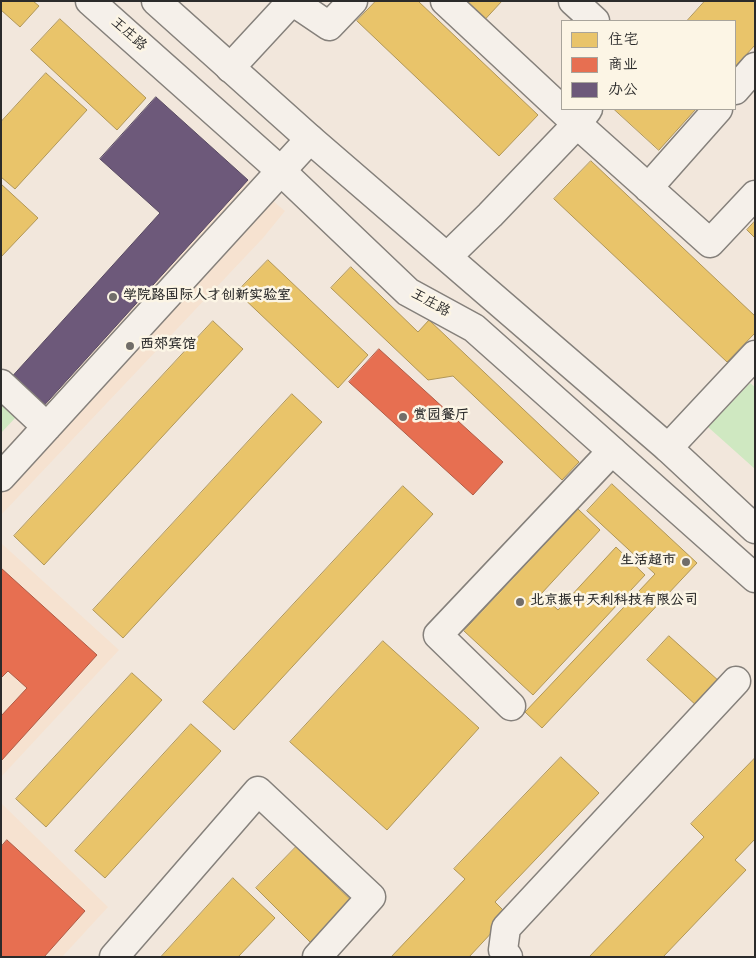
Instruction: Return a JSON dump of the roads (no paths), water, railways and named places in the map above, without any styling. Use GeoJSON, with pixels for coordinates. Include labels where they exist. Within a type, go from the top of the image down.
{"type":"FeatureCollection","features":[{"type":"Feature","properties":{"kind":"street","name":"王庄路"},"geometry":{"type":"LineString","coordinates":[[90,1],[281,171],[408,292],[474,328],[755,578]]}},
{"type":"Feature","properties":{"kind":"street"},"geometry":{"type":"LineString","coordinates":[[156,1],[310,139],[448,256],[668,448],[755,529]]}},
{"type":"Feature","properties":{"kind":"street"},"geometry":{"type":"LineString","coordinates":[[230,68],[292,2],[329,26],[353,1]]}},
{"type":"Feature","properties":{"kind":"street"},"geometry":{"type":"LineString","coordinates":[[445,1],[561,98]]}},
{"type":"Feature","properties":{"kind":"street"},"geometry":{"type":"LineString","coordinates":[[573,1],[594,20]]}},
{"type":"Feature","properties":{"kind":"street"},"geometry":{"type":"LineString","coordinates":[[736,89],[755,67]]}},
{"type":"Feature","properties":{"kind":"street"},"geometry":{"type":"LineString","coordinates":[[648,188],[717,110]]}},
{"type":"Feature","properties":{"kind":"street"},"geometry":{"type":"LineString","coordinates":[[448,256],[490,215],[583,116],[648,188],[710,243],[755,194]]}},
{"type":"Feature","properties":{"kind":"street"},"geometry":{"type":"LineString","coordinates":[[1,477],[310,139]]}},
{"type":"Feature","properties":{"kind":"street"},"geometry":{"type":"LineString","coordinates":[[668,448],[755,354]]}},
{"type":"Feature","properties":{"kind":"street"},"geometry":{"type":"LineString","coordinates":[[1,384],[47,427]]}},
{"type":"Feature","properties":{"kind":"street"},"geometry":{"type":"LineString","coordinates":[[511,706],[438,636],[612,451]]}},
{"type":"Feature","properties":{"kind":"street"},"geometry":{"type":"LineString","coordinates":[[508,957],[503,950],[506,928],[736,681]]}},
{"type":"Feature","properties":{"kind":"street"},"geometry":{"type":"LineString","coordinates":[[114,957],[258,791],[372,897],[317,957]]}},
{"type":"Feature","properties":{"kind":"place","name":"学院路国际人才创新实验室"},"geometry":{"type":"Point","coordinates":[113,297]}},
{"type":"Feature","properties":{"kind":"place","name":"西郊宾馆"},"geometry":{"type":"Point","coordinates":[130,346]}},
{"type":"Feature","properties":{"kind":"place","name":"赏园餐厅"},"geometry":{"type":"Point","coordinates":[403,417]}},
{"type":"Feature","properties":{"kind":"place","name":"生活超市"},"geometry":{"type":"Point","coordinates":[686,562]}},
{"type":"Feature","properties":{"kind":"place","name":"北京振中天利科技有限公司"},"geometry":{"type":"Point","coordinates":[520,602]}}]}
